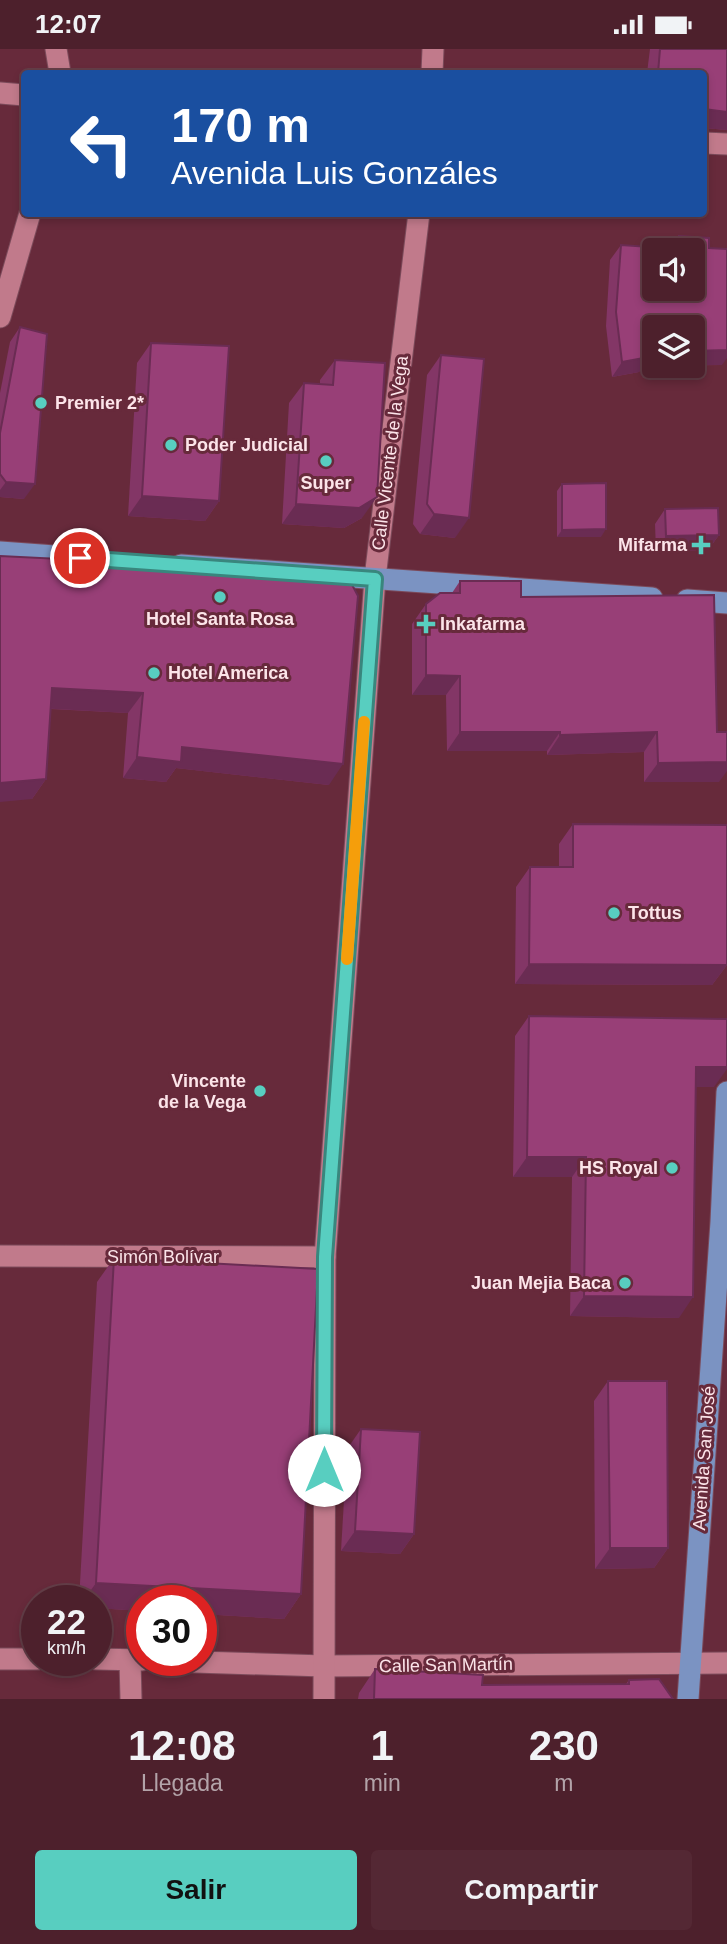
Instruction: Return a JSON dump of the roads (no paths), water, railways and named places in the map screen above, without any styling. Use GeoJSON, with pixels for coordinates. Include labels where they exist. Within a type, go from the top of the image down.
{"type":"FeatureCollection","features":[{"type":"Feature","properties":{"kind":"main road"},"geometry":{"type":"LineString","coordinates":[[0,552],[97,559]]}},
{"type":"Feature","properties":{"kind":"main road"},"geometry":{"type":"LineString","coordinates":[[167,564],[727,603]]}},
{"type":"Feature","properties":{"kind":"main road","name":"Avenida San José"},"geometry":{"type":"LineString","coordinates":[[688,1699],[724,1223],[727,1092]]}},
{"type":"Feature","properties":{"kind":"street"},"geometry":{"type":"LineString","coordinates":[[56,49],[60,70]]}},
{"type":"Feature","properties":{"kind":"street"},"geometry":{"type":"LineString","coordinates":[[432,70],[433,49]]}},
{"type":"Feature","properties":{"kind":"street"},"geometry":{"type":"LineString","coordinates":[[0,93],[21,95]]}},
{"type":"Feature","properties":{"kind":"street"},"geometry":{"type":"LineString","coordinates":[[707,143],[727,144]]}},
{"type":"Feature","properties":{"kind":"street"},"geometry":{"type":"LineString","coordinates":[[0,317],[29,217]]}},
{"type":"Feature","properties":{"kind":"street","name":"Calle Vicente de la Vega"},"geometry":{"type":"LineString","coordinates":[[324,1699],[325,1257],[375,579],[419,217]]}},
{"type":"Feature","properties":{"kind":"street","name":"Simón Bolívar"},"geometry":{"type":"LineString","coordinates":[[0,1256],[325,1257]]}},
{"type":"Feature","properties":{"kind":"street"},"geometry":{"type":"LineString","coordinates":[[0,1659],[21,1659]]}},
{"type":"Feature","properties":{"kind":"street","name":"Calle San Martín"},"geometry":{"type":"LineString","coordinates":[[217,1663],[324,1666],[727,1663]]}},
{"type":"Feature","properties":{"kind":"street"},"geometry":{"type":"LineString","coordinates":[[131,1699],[134,1676]]}},
{"type":"Feature","properties":{"kind":"place","name":"Premier 2*"},"geometry":{"type":"Point","coordinates":[41,403]}},
{"type":"Feature","properties":{"kind":"place","name":"Poder Judicial"},"geometry":{"type":"Point","coordinates":[171,445]}},
{"type":"Feature","properties":{"kind":"place","name":"Super"},"geometry":{"type":"Point","coordinates":[326,461]}},
{"type":"Feature","properties":{"kind":"place","name":"Mifarma"},"geometry":{"type":"Point","coordinates":[701,545]}},
{"type":"Feature","properties":{"kind":"place","name":"Hotel Santa Rosa"},"geometry":{"type":"Point","coordinates":[220,597]}},
{"type":"Feature","properties":{"kind":"place","name":"Inkafarma"},"geometry":{"type":"Point","coordinates":[426,624]}},
{"type":"Feature","properties":{"kind":"place","name":"Hotel America"},"geometry":{"type":"Point","coordinates":[154,673]}},
{"type":"Feature","properties":{"kind":"place","name":"Tottus"},"geometry":{"type":"Point","coordinates":[614,913]}},
{"type":"Feature","properties":{"kind":"place","name":"Vincente de la Vega"},"geometry":{"type":"Point","coordinates":[260,1091]}},
{"type":"Feature","properties":{"kind":"place","name":"HS Royal"},"geometry":{"type":"Point","coordinates":[672,1168]}},
{"type":"Feature","properties":{"kind":"place","name":"Juan Mejia Baca"},"geometry":{"type":"Point","coordinates":[625,1283]}}]}
